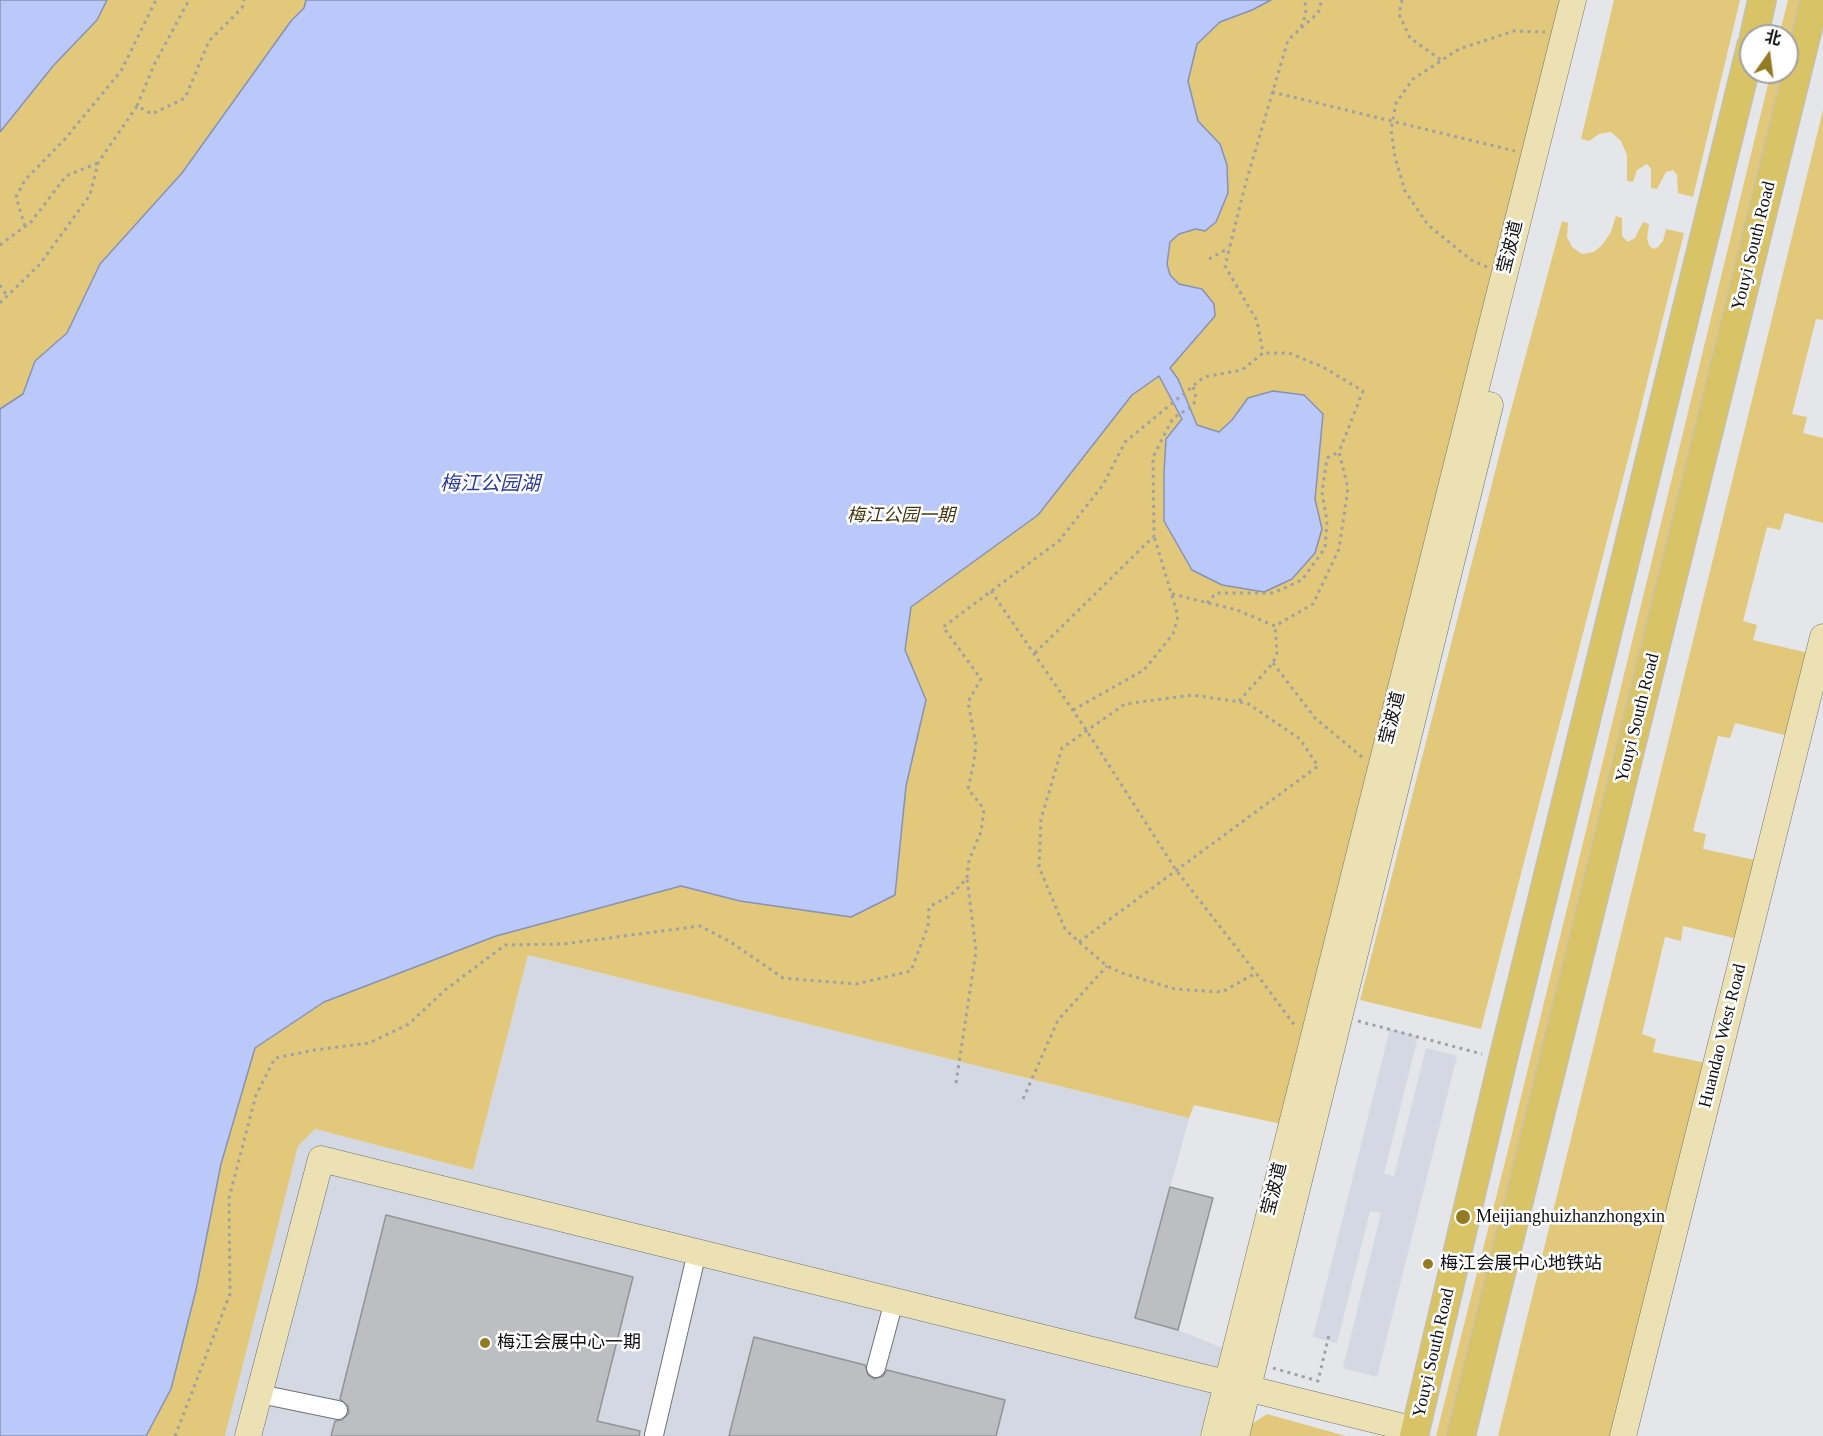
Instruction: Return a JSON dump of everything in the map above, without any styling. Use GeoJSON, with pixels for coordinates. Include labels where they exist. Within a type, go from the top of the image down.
{"type":"FeatureCollection","features":[{"type":"Feature","properties":{"kind":"main road"},"geometry":{"type":"LineString","coordinates":[[1757,24],[1762,0]]}},
{"type":"Feature","properties":{"kind":"main road","name":"Youyi South Road"},"geometry":{"type":"LineString","coordinates":[[1461,1436],[1815,0]]}},
{"type":"Feature","properties":{"kind":"main road","name":"Youyi South Road"},"geometry":{"type":"LineString","coordinates":[[1415,1433],[1503,1059],[1742,84]]}},
{"type":"Feature","properties":{"kind":"street","name":"莹波道"},"geometry":{"type":"LineString","coordinates":[[1236,1436],[1237,1386],[1311,1047],[1573,0]]}},
{"type":"Feature","properties":{"kind":"street","name":"莹波道"},"geometry":{"type":"LineString","coordinates":[[1214,1436],[1237,1386],[1254,1362],[1590,0]]}},
{"type":"Feature","properties":{"kind":"street","name":"Huandao West Road"},"geometry":{"type":"LineString","coordinates":[[1623,1436],[1823,636]]}},
{"type":"Feature","properties":{"kind":"street","name":"Huandao West Road"},"geometry":{"type":"LineString","coordinates":[[1640,1436],[1823,692]]}},
{"type":"Feature","properties":{"kind":"street"},"geometry":{"type":"LineString","coordinates":[[248,1436],[321,1159],[1237,1386],[1415,1433]]}},
{"type":"Feature","properties":{"kind":"street"},"geometry":{"type":"LineString","coordinates":[[654,1435],[697,1252]]}},
{"type":"Feature","properties":{"kind":"street"},"geometry":{"type":"LineString","coordinates":[[876,1368],[894,1301]]}},
{"type":"Feature","properties":{"kind":"street"},"geometry":{"type":"LineString","coordinates":[[260,1394],[338,1410]]}},
{"type":"Feature","properties":{"kind":"path"},"geometry":{"type":"LineString","coordinates":[[25,226],[16,197],[25,180],[65,139],[121,71],[156,0]]}},
{"type":"Feature","properties":{"kind":"path"},"geometry":{"type":"LineString","coordinates":[[0,303],[40,264],[90,195],[98,163],[137,106],[154,65],[189,0]]}},
{"type":"Feature","properties":{"kind":"path"},"geometry":{"type":"LineString","coordinates":[[137,106],[152,114],[185,98],[209,41],[242,8],[244,0]]}},
{"type":"Feature","properties":{"kind":"path"},"geometry":{"type":"LineString","coordinates":[[1301,28],[1306,14],[1305,0]]}},
{"type":"Feature","properties":{"kind":"path"},"geometry":{"type":"LineString","coordinates":[[1263,353],[1257,321],[1225,266],[1246,182],[1288,40],[1318,13],[1322,0]]}},
{"type":"Feature","properties":{"kind":"path"},"geometry":{"type":"LineString","coordinates":[[1402,0],[1399,14],[1410,38],[1441,60]]}},
{"type":"Feature","properties":{"kind":"path"},"geometry":{"type":"LineString","coordinates":[[1504,275],[1471,260],[1428,225],[1405,191],[1395,157],[1391,130],[1396,103],[1413,79],[1459,49],[1514,31],[1565,32]]}},
{"type":"Feature","properties":{"kind":"path"},"geometry":{"type":"LineString","coordinates":[[1272,92],[1534,156]]}},
{"type":"Feature","properties":{"kind":"path"},"geometry":{"type":"LineString","coordinates":[[0,245],[25,226],[66,176],[98,163]]}},
{"type":"Feature","properties":{"kind":"path"},"geometry":{"type":"LineString","coordinates":[[1209,259],[1229,248]]}},
{"type":"Feature","properties":{"kind":"path"},"geometry":{"type":"LineString","coordinates":[[0,285],[7,296]]}},
{"type":"Feature","properties":{"kind":"path"},"geometry":{"type":"LineString","coordinates":[[956,1083],[976,951],[967,878],[969,860],[981,832],[984,809],[968,789],[976,745],[968,702],[981,679],[943,627],[1059,541],[1103,485],[1125,442],[1204,377],[1242,370],[1263,353],[1289,353],[1323,367],[1363,391],[1339,452],[1348,488],[1339,549],[1313,604],[1275,626]]}},
{"type":"Feature","properties":{"kind":"path"},"geometry":{"type":"LineString","coordinates":[[1073,710],[1144,670],[1173,634],[1178,616],[1154,536],[1153,457],[1173,418],[1193,406],[1196,398],[1193,386]]}},
{"type":"Feature","properties":{"kind":"path"},"geometry":{"type":"LineString","coordinates":[[1207,603],[1216,593],[1273,593],[1302,580],[1325,548],[1328,521],[1322,492],[1327,458],[1339,452]]}},
{"type":"Feature","properties":{"kind":"path"},"geometry":{"type":"LineString","coordinates":[[1034,654],[1154,536]]}},
{"type":"Feature","properties":{"kind":"path"},"geometry":{"type":"LineString","coordinates":[[991,591],[1087,731],[1176,870],[1311,1047]]}},
{"type":"Feature","properties":{"kind":"path"},"geometry":{"type":"LineString","coordinates":[[1172,594],[1237,610],[1275,626]]}},
{"type":"Feature","properties":{"kind":"path"},"geometry":{"type":"LineString","coordinates":[[1238,702],[1273,663],[1277,653],[1275,626]]}},
{"type":"Feature","properties":{"kind":"path"},"geometry":{"type":"LineString","coordinates":[[1273,663],[1315,718],[1346,742],[1379,773]]}},
{"type":"Feature","properties":{"kind":"path"},"geometry":{"type":"LineString","coordinates":[[1079,942],[1318,766],[1300,739],[1247,703],[1192,695],[1125,704],[1062,748],[1041,819],[1039,867],[1065,929],[1079,942],[1107,966],[1122,973],[1175,989],[1222,992],[1256,974]]}},
{"type":"Feature","properties":{"kind":"path"},"geometry":{"type":"LineString","coordinates":[[175,1436],[230,1294],[228,1198],[256,1095],[275,1058],[369,1043],[409,1024],[445,990],[505,945],[563,944],[700,926],[729,942],[783,978],[856,984],[911,971],[928,926],[929,907],[951,895],[967,878]]}},
{"type":"Feature","properties":{"kind":"path"},"geometry":{"type":"LineString","coordinates":[[1023,1100],[1058,1020],[1107,966]]}},
{"type":"Feature","properties":{"kind":"path"},"geometry":{"type":"LineString","coordinates":[[1339,1016],[1503,1059]]}},
{"type":"Feature","properties":{"kind":"path"},"geometry":{"type":"LineString","coordinates":[[1254,1362],[1318,1381],[1329,1335]]}},
{"type":"Feature","properties":{"kind":"shaded area"},"geometry":{"type":"Polygon","coordinates":[[[528,955],[1189,1118],[1135,1318],[1178,1330],[1225,1349],[1200,1436],[225,1436],[298,1146],[315,1129],[473,1170],[528,955]]]}},
{"type":"Feature","properties":{"kind":"shaded area"},"geometry":{"type":"Polygon","coordinates":[[[1390,1029],[1418,1036],[1384,1174],[1394,1176],[1426,1048],[1457,1056],[1377,1377],[1343,1368],[1381,1213],[1370,1211],[1337,1343],[1313,1337],[1390,1029]]]}},
{"type":"Feature","properties":{"kind":"green space","name":"梅江公园湖"},"geometry":{"type":"Polygon","coordinates":[[[107,0],[1562,0],[1281,1124],[1194,1105],[1189,1118],[528,955],[473,1170],[315,1129],[298,1146],[225,1436],[0,1436],[0,132],[53,66],[97,20],[107,0]]]}},
{"type":"Feature","properties":{"kind":"green space"},"geometry":{"type":"Polygon","coordinates":[[[1614,0],[1740,0],[1693,197],[1678,193],[1677,175],[1673,170],[1666,172],[1657,189],[1651,188],[1651,169],[1647,164],[1637,170],[1633,182],[1627,181],[1627,155],[1621,141],[1611,132],[1599,134],[1589,141],[1581,139],[1614,0]]]}},
{"type":"Feature","properties":{"kind":"green space"},"geometry":{"type":"Polygon","coordinates":[[[1788,0],[1802,0],[1796,24],[1782,24],[1788,0]]]}},
{"type":"Feature","properties":{"kind":"green space"},"geometry":{"type":"Polygon","coordinates":[[[1768,84],[1782,84],[1451,1436],[1436,1436],[1768,84]]]}},
{"type":"Feature","properties":{"kind":"green space"},"geometry":{"type":"Polygon","coordinates":[[[1823,110],[1823,320],[1816,319],[1792,414],[1807,417],[1803,433],[1823,438],[1823,523],[1785,513],[1780,530],[1767,527],[1743,621],[1757,625],[1753,640],[1817,655],[1797,738],[1735,723],[1730,738],[1718,736],[1693,831],[1706,834],[1703,849],[1765,862],[1746,941],[1683,926],[1681,941],[1665,937],[1642,1034],[1656,1039],[1653,1052],[1716,1065],[1626,1436],[1498,1436],[1823,110]]]}},
{"type":"Feature","properties":{"kind":"green space"},"geometry":{"type":"Polygon","coordinates":[[[1616,216],[1622,218],[1622,236],[1628,242],[1635,238],[1643,222],[1649,224],[1647,238],[1653,249],[1663,241],[1666,229],[1684,233],[1481,1029],[1360,1000],[1508,421],[1562,221],[1568,223],[1567,237],[1572,247],[1582,254],[1594,252],[1602,245],[1611,232],[1616,216]]]}},
{"type":"Feature","properties":{"kind":"green space"},"geometry":{"type":"Polygon","coordinates":[[[1267,1414],[1346,1436],[1250,1436],[1252,1424],[1267,1414]]]}},
{"type":"Feature","properties":{"kind":"water"},"geometry":{"type":"Polygon","coordinates":[[[0,0],[107,0],[97,20],[53,66],[0,132],[0,0]]]}},
{"type":"Feature","properties":{"kind":"water","name":"梅江公园湖"},"geometry":{"type":"Polygon","coordinates":[[[306,0],[1271,0],[1220,22],[1197,44],[1188,81],[1198,121],[1220,144],[1227,165],[1228,193],[1216,222],[1205,231],[1196,229],[1179,234],[1170,242],[1167,264],[1170,275],[1179,284],[1202,289],[1214,304],[1215,316],[1170,368],[1178,379],[1197,425],[1219,432],[1232,420],[1248,398],[1273,391],[1304,395],[1323,414],[1315,499],[1322,529],[1315,553],[1292,579],[1264,592],[1222,585],[1192,570],[1164,521],[1166,439],[1182,419],[1159,376],[1132,395],[1038,515],[911,607],[905,650],[926,700],[906,786],[895,895],[851,917],[740,901],[681,886],[496,936],[324,1002],[255,1048],[221,1164],[196,1290],[171,1389],[146,1436],[0,1436],[0,409],[23,394],[35,361],[67,333],[100,264],[182,173],[291,21],[304,8],[306,0]]]}},
{"type":"Feature","properties":{"kind":"building"},"geometry":{"type":"Polygon","coordinates":[[[1170,1187],[1213,1198],[1178,1330],[1135,1318],[1170,1187]]]}},
{"type":"Feature","properties":{"kind":"building","name":"梅江会展中心一期"},"geometry":{"type":"Polygon","coordinates":[[[386,1215],[633,1277],[597,1421],[640,1431],[639,1436],[331,1436],[335,1421],[342,1420],[349,1413],[348,1406],[340,1399],[386,1215]]]}},
{"type":"Feature","properties":{"kind":"building"},"geometry":{"type":"Polygon","coordinates":[[[754,1337],[865,1365],[868,1375],[874,1379],[883,1376],[887,1370],[1005,1400],[996,1436],[729,1436],[754,1337]]]}},
{"type":"Feature","properties":{"kind":"place","name":"Meijianghuizhanzhongxin"},"geometry":{"type":"Point","coordinates":[1463,1217]}},
{"type":"Feature","properties":{"kind":"place","name":"梅江会展中心地铁站"},"geometry":{"type":"Point","coordinates":[1428,1264]}},
{"type":"Feature","properties":{"kind":"place","name":"梅江会展中心一期"},"geometry":{"type":"Point","coordinates":[485,1343]}},
{"type":"Feature","properties":{"kind":"park label","name":"梅江公园一期"},"geometry":{"type":"Point","coordinates":[901,516]}}]}
